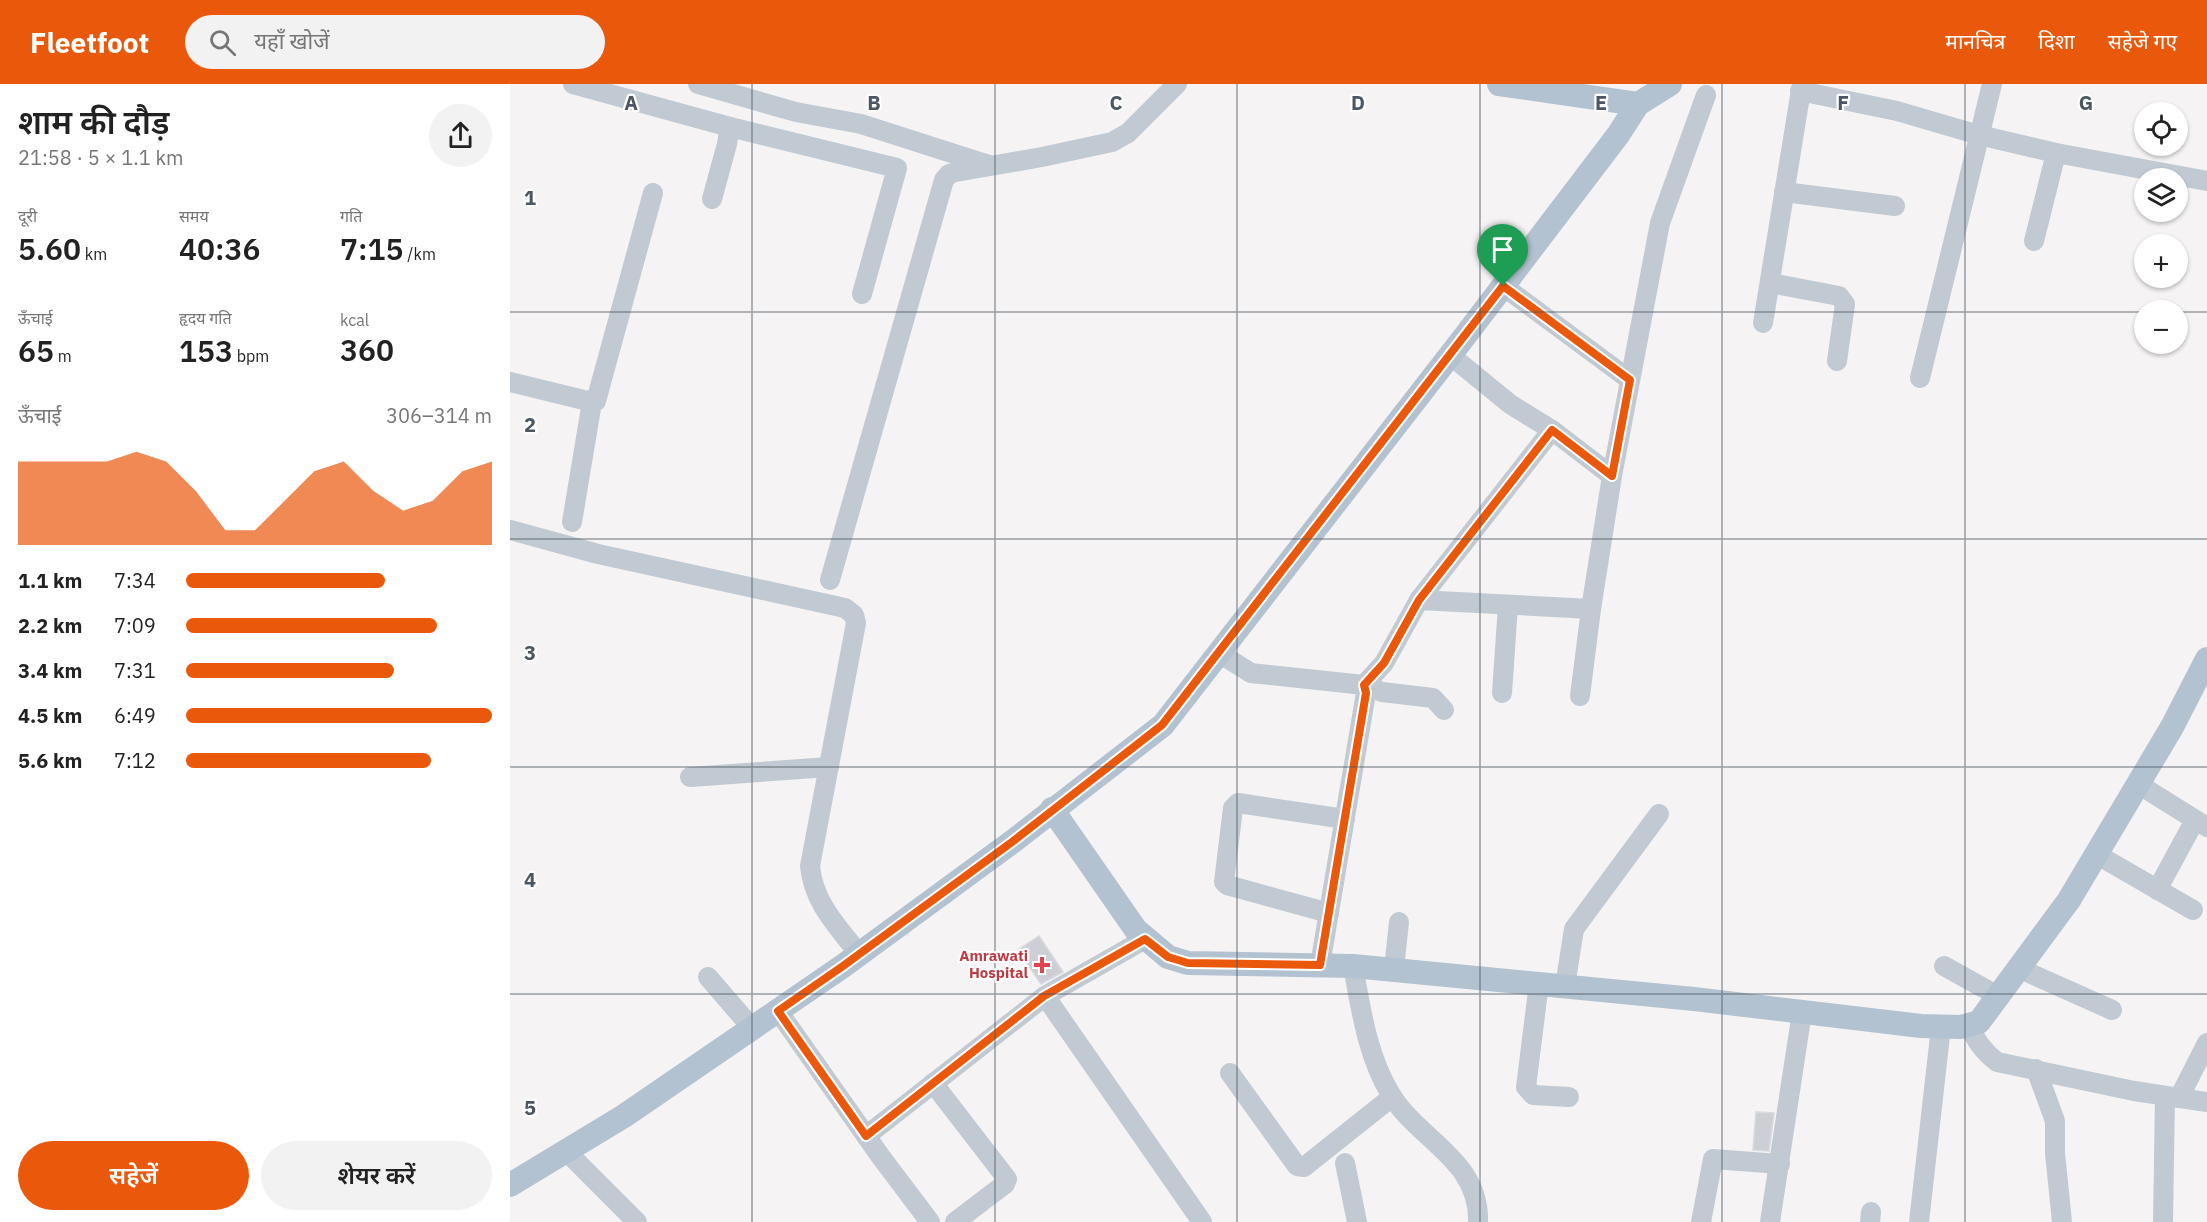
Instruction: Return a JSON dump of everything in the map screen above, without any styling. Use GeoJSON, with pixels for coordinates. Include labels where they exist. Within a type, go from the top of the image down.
{"type":"FeatureCollection","features":[{"type":"Feature","properties":{"kind":"main road"},"geometry":{"type":"LineString","coordinates":[[1499,84],[1638,104]]}},
{"type":"Feature","properties":{"kind":"main road"},"geometry":{"type":"LineString","coordinates":[[510,1185],[624,1116],[859,954],[1012,842],[1162,725],[1450,356],[1618,135],[1638,104],[1670,84]]}},
{"type":"Feature","properties":{"kind":"main road"},"geometry":{"type":"LineString","coordinates":[[1052,809],[1137,930],[1168,957],[1188,963],[1320,965],[1394,969],[1941,1027],[1961,1027],[1979,1022],[2069,900],[2172,727],[2207,659]]}},
{"type":"Feature","properties":{"kind":"street"},"geometry":{"type":"LineString","coordinates":[[573,84],[730,127],[897,168],[862,294]]}},
{"type":"Feature","properties":{"kind":"street"},"geometry":{"type":"LineString","coordinates":[[698,84],[796,112],[861,124],[992,166]]}},
{"type":"Feature","properties":{"kind":"street"},"geometry":{"type":"LineString","coordinates":[[830,580],[944,180],[949,174],[956,172],[1112,142],[1128,133],[1177,84]]}},
{"type":"Feature","properties":{"kind":"street"},"geometry":{"type":"LineString","coordinates":[[1920,378],[1992,84]]}},
{"type":"Feature","properties":{"kind":"street"},"geometry":{"type":"LineString","coordinates":[[1763,323],[1801,87],[2056,153],[2207,181]]}},
{"type":"Feature","properties":{"kind":"street"},"geometry":{"type":"LineString","coordinates":[[1580,696],[1612,476],[1660,223],[1706,95]]}},
{"type":"Feature","properties":{"kind":"street"},"geometry":{"type":"LineString","coordinates":[[712,199],[730,127]]}},
{"type":"Feature","properties":{"kind":"street"},"geometry":{"type":"LineString","coordinates":[[2034,241],[2056,153]]}},
{"type":"Feature","properties":{"kind":"street"},"geometry":{"type":"LineString","coordinates":[[1784,192],[1895,206]]}},
{"type":"Feature","properties":{"kind":"street"},"geometry":{"type":"LineString","coordinates":[[510,382],[592,402],[599,398],[653,193]]}},
{"type":"Feature","properties":{"kind":"street"},"geometry":{"type":"LineString","coordinates":[[1770,283],[1839,296],[1843,299],[1845,304],[1837,361]]}},
{"type":"Feature","properties":{"kind":"street"},"geometry":{"type":"LineString","coordinates":[[1503,286],[1630,380]]}},
{"type":"Feature","properties":{"kind":"street"},"geometry":{"type":"LineString","coordinates":[[1450,356],[1510,404],[1552,430],[1612,476]]}},
{"type":"Feature","properties":{"kind":"street"},"geometry":{"type":"LineString","coordinates":[[572,522],[592,402]]}},
{"type":"Feature","properties":{"kind":"street"},"geometry":{"type":"LineString","coordinates":[[1364,685],[1384,663],[1419,600],[1552,430]]}},
{"type":"Feature","properties":{"kind":"street"},"geometry":{"type":"LineString","coordinates":[[510,530],[598,554],[845,608],[854,615],[856,623],[810,866],[811,881],[822,905],[859,954]]}},
{"type":"Feature","properties":{"kind":"street"},"geometry":{"type":"LineString","coordinates":[[1419,600],[1591,609]]}},
{"type":"Feature","properties":{"kind":"street"},"geometry":{"type":"LineString","coordinates":[[1502,693],[1508,604]]}},
{"type":"Feature","properties":{"kind":"street"},"geometry":{"type":"LineString","coordinates":[[1219,652],[1251,673],[1364,685],[1382,692],[1433,698],[1444,710]]}},
{"type":"Feature","properties":{"kind":"street"},"geometry":{"type":"LineString","coordinates":[[1320,965],[1366,693],[1364,685]]}},
{"type":"Feature","properties":{"kind":"street"},"geometry":{"type":"LineString","coordinates":[[690,777],[829,767]]}},
{"type":"Feature","properties":{"kind":"street"},"geometry":{"type":"LineString","coordinates":[[2138,784],[2201,824],[2157,890]]}},
{"type":"Feature","properties":{"kind":"street"},"geometry":{"type":"LineString","coordinates":[[1329,913],[1227,885],[1224,879],[1233,807],[1238,803],[1345,819]]}},
{"type":"Feature","properties":{"kind":"street"},"geometry":{"type":"LineString","coordinates":[[1565,986],[1574,929],[1659,814]]}},
{"type":"Feature","properties":{"kind":"street"},"geometry":{"type":"LineString","coordinates":[[2096,854],[2193,910]]}},
{"type":"Feature","properties":{"kind":"street"},"geometry":{"type":"LineString","coordinates":[[1394,969],[1399,922]]}},
{"type":"Feature","properties":{"kind":"street"},"geometry":{"type":"LineString","coordinates":[[866,1136],[1044,996],[1145,939]]}},
{"type":"Feature","properties":{"kind":"street"},"geometry":{"type":"LineString","coordinates":[[1353,966],[1366,1032],[1382,1080],[1392,1097],[1462,1170],[1475,1194],[1478,1222]]}},
{"type":"Feature","properties":{"kind":"street"},"geometry":{"type":"LineString","coordinates":[[1944,966],[1998,996]]}},
{"type":"Feature","properties":{"kind":"street"},"geometry":{"type":"LineString","coordinates":[[2018,968],[2112,1010]]}},
{"type":"Feature","properties":{"kind":"street"},"geometry":{"type":"LineString","coordinates":[[708,977],[752,1028]]}},
{"type":"Feature","properties":{"kind":"street"},"geometry":{"type":"LineString","coordinates":[[1539,983],[1527,1087],[1533,1095],[1569,1097]]}},
{"type":"Feature","properties":{"kind":"street"},"geometry":{"type":"LineString","coordinates":[[1044,996],[1202,1222]]}},
{"type":"Feature","properties":{"kind":"street"},"geometry":{"type":"LineString","coordinates":[[778,1011],[930,1222]]}},
{"type":"Feature","properties":{"kind":"street"},"geometry":{"type":"LineString","coordinates":[[1770,1222],[1802,1012]]}},
{"type":"Feature","properties":{"kind":"street"},"geometry":{"type":"LineString","coordinates":[[1969,1025],[1976,1041],[1985,1053],[1997,1062],[2207,1102]]}},
{"type":"Feature","properties":{"kind":"street"},"geometry":{"type":"LineString","coordinates":[[1919,1222],[1941,1027]]}},
{"type":"Feature","properties":{"kind":"street"},"geometry":{"type":"LineString","coordinates":[[2163,1222],[2172,1097],[2207,1042]]}},
{"type":"Feature","properties":{"kind":"street"},"geometry":{"type":"LineString","coordinates":[[2036,1070],[2055,1121],[2055,1153],[2062,1222]]}},
{"type":"Feature","properties":{"kind":"street"},"geometry":{"type":"LineString","coordinates":[[1230,1073],[1297,1166],[1300,1167],[1304,1167],[1392,1097]]}},
{"type":"Feature","properties":{"kind":"street"},"geometry":{"type":"LineString","coordinates":[[933,1083],[1007,1179],[1005,1184],[954,1222]]}},
{"type":"Feature","properties":{"kind":"street"},"geometry":{"type":"LineString","coordinates":[[567,1151],[637,1222]]}},
{"type":"Feature","properties":{"kind":"street"},"geometry":{"type":"LineString","coordinates":[[1701,1222],[1713,1159],[1780,1164]]}},
{"type":"Feature","properties":{"kind":"street"},"geometry":{"type":"LineString","coordinates":[[1345,1163],[1357,1222]]}},
{"type":"Feature","properties":{"kind":"building"},"geometry":{"type":"Polygon","coordinates":[[[1039,936],[1063,972],[1041,984],[1018,950],[1039,936]]]}},
{"type":"Feature","properties":{"kind":"building"},"geometry":{"type":"Polygon","coordinates":[[[1756,1112],[1774,1113],[1769,1151],[1753,1150],[1756,1112]]]}},
{"type":"Feature","properties":{"kind":"place","name":"Amrawati Hospital"},"geometry":{"type":"Point","coordinates":[1042,965]}},
{"type":"Feature","properties":{"kind":"route"},"geometry":{"type":"LineString","coordinates":[[1503,286],[1630,380],[1612,476],[1552,430],[1419,600],[1384,663],[1364,685],[1366,693],[1320,965],[1188,963],[1168,957],[1145,939],[1044,996],[866,1136],[778,1011],[1012,842],[1162,725],[1503,286]]}}]}
